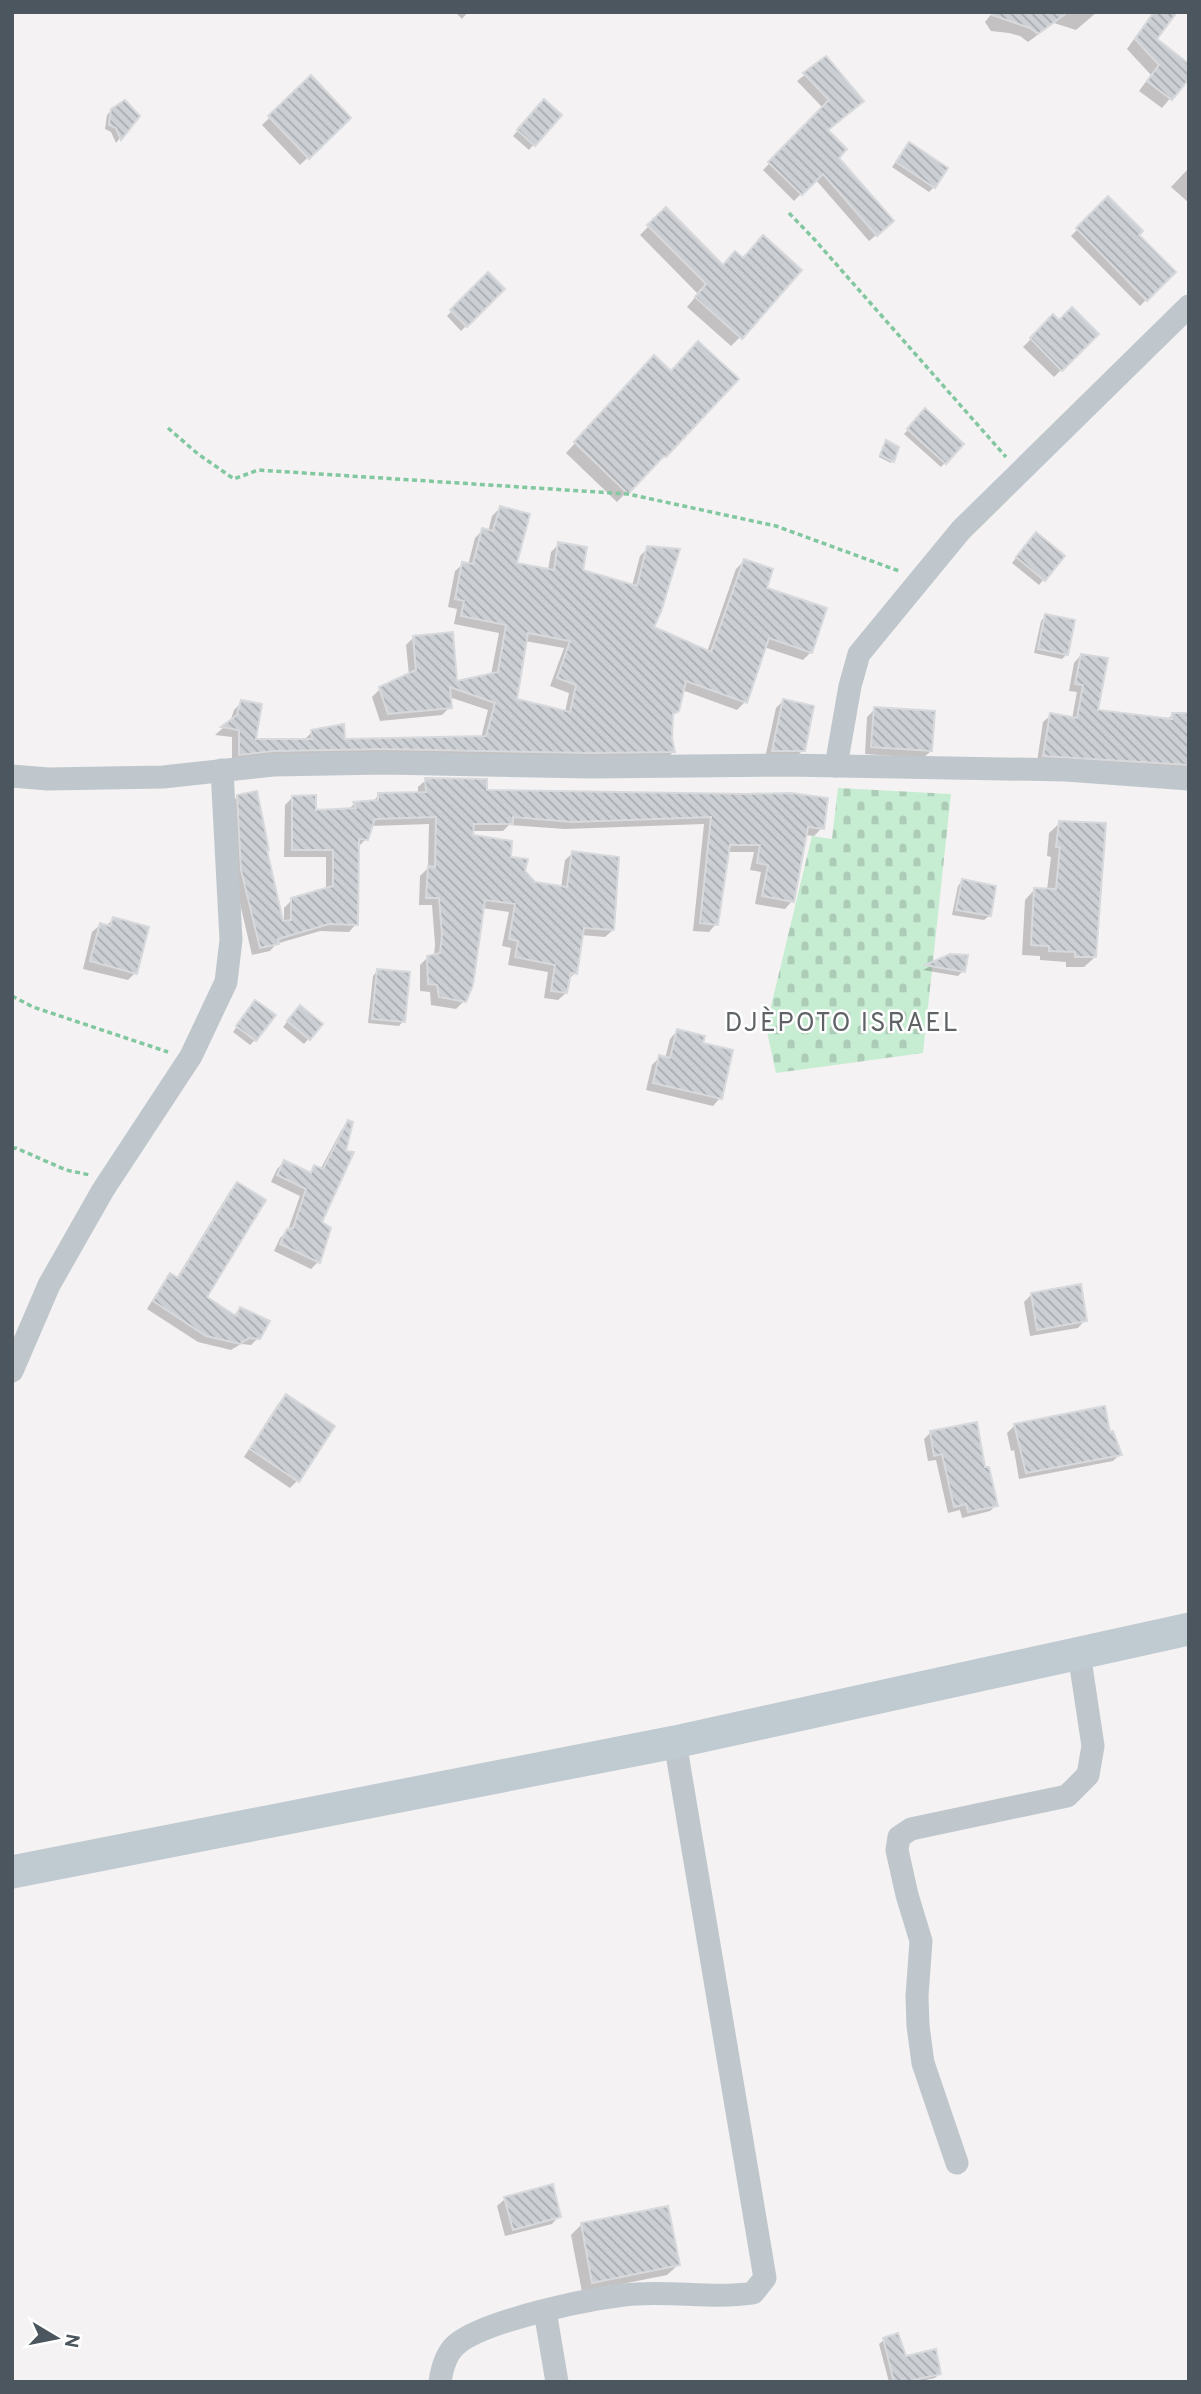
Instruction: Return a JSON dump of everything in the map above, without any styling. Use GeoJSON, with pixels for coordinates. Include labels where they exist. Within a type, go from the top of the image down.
{"type":"FeatureCollection","features":[{"type":"Feature","properties":{"kind":"street"},"geometry":{"type":"LineString","coordinates":[[836,766],[850,686],[859,654],[961,530],[1189,306]]}},
{"type":"Feature","properties":{"kind":"street"},"geometry":{"type":"LineString","coordinates":[[12,776],[48,779],[163,777],[273,765],[385,763],[1066,770],[1189,779]]}},
{"type":"Feature","properties":{"kind":"street"},"geometry":{"type":"LineString","coordinates":[[12,1371],[49,1284],[109,1180],[191,1056],[226,982],[231,940],[222,769]]}},
{"type":"Feature","properties":{"kind":"street"},"geometry":{"type":"LineString","coordinates":[[12,1872],[675,1742],[1189,1629]]}},
{"type":"Feature","properties":{"kind":"street"},"geometry":{"type":"LineString","coordinates":[[957,2163],[923,2063],[917,1996],[921,1941],[897,1850],[899,1837],[911,1829],[1067,1796],[1088,1775],[1093,1746],[1079,1653]]}},
{"type":"Feature","properties":{"kind":"street"},"geometry":{"type":"LineString","coordinates":[[440,2382],[442,2365],[456,2344],[487,2329],[559,2306],[635,2294],[727,2297],[753,2292],[765,2278],[675,1742]]}},
{"type":"Feature","properties":{"kind":"street"},"geometry":{"type":"LineString","coordinates":[[545,2311],[557,2382]]}},
{"type":"Feature","properties":{"kind":"path"},"geometry":{"type":"LineString","coordinates":[[789,213],[1019,472]]}},
{"type":"Feature","properties":{"kind":"path"},"geometry":{"type":"LineString","coordinates":[[168,428],[198,454],[234,479],[258,470],[628,494],[776,526],[921,579]]}},
{"type":"Feature","properties":{"kind":"path"},"geometry":{"type":"LineString","coordinates":[[12,996],[33,1007],[158,1051],[191,1056]]}},
{"type":"Feature","properties":{"kind":"path"},"geometry":{"type":"LineString","coordinates":[[12,1149],[16,1148],[66,1170],[109,1180]]}},
{"type":"Feature","properties":{"kind":"green space"},"geometry":{"type":"Polygon","coordinates":[[[838,788],[951,794],[923,1053],[776,1073],[766,1027],[812,836],[832,839],[838,788]]]}},
{"type":"Feature","properties":{"kind":"building"},"geometry":{"type":"Polygon","coordinates":[[[992,12],[1068,12],[1038,34],[1030,28],[992,15],[992,12]]]}},
{"type":"Feature","properties":{"kind":"building"},"geometry":{"type":"Polygon","coordinates":[[[1154,12],[1177,12],[1157,39],[1189,64],[1189,79],[1172,100],[1147,81],[1159,65],[1135,39],[1154,12]]]}},
{"type":"Feature","properties":{"kind":"building"},"geometry":{"type":"Polygon","coordinates":[[[826,56],[864,101],[828,130],[847,149],[839,158],[894,221],[877,236],[823,174],[802,195],[768,162],[829,100],[803,73],[826,56]]]}},
{"type":"Feature","properties":{"kind":"building"},"geometry":{"type":"Polygon","coordinates":[[[311,75],[351,118],[309,159],[268,116],[311,75]]]}},
{"type":"Feature","properties":{"kind":"building"},"geometry":{"type":"Polygon","coordinates":[[[544,99],[562,115],[535,146],[517,130],[544,99]]]}},
{"type":"Feature","properties":{"kind":"building"},"geometry":{"type":"Polygon","coordinates":[[[125,100],[140,116],[121,140],[116,128],[109,125],[111,109],[125,100]]]}},
{"type":"Feature","properties":{"kind":"building"},"geometry":{"type":"Polygon","coordinates":[[[909,142],[948,168],[935,188],[896,162],[909,142]]]}},
{"type":"Feature","properties":{"kind":"building"},"geometry":{"type":"Polygon","coordinates":[[[1108,196],[1143,231],[1139,235],[1176,272],[1147,301],[1076,228],[1108,196]]]}},
{"type":"Feature","properties":{"kind":"building"},"geometry":{"type":"Polygon","coordinates":[[[666,207],[723,265],[735,251],[743,258],[763,235],[802,270],[742,339],[695,297],[706,284],[647,225],[666,207]]]}},
{"type":"Feature","properties":{"kind":"building"},"geometry":{"type":"Polygon","coordinates":[[[488,272],[505,289],[467,327],[450,310],[488,272]]]}},
{"type":"Feature","properties":{"kind":"building"},"geometry":{"type":"Polygon","coordinates":[[[1072,307],[1099,334],[1062,371],[1030,338],[1053,314],[1059,320],[1072,307]]]}},
{"type":"Feature","properties":{"kind":"building"},"geometry":{"type":"Polygon","coordinates":[[[698,341],[739,379],[628,494],[574,442],[654,355],[671,371],[698,341]]]}},
{"type":"Feature","properties":{"kind":"building"},"geometry":{"type":"Polygon","coordinates":[[[925,408],[964,444],[946,464],[907,429],[925,408]]]}},
{"type":"Feature","properties":{"kind":"building"},"geometry":{"type":"Polygon","coordinates":[[[886,440],[899,447],[894,462],[880,455],[886,440]]]}},
{"type":"Feature","properties":{"kind":"building"},"geometry":{"type":"Polygon","coordinates":[[[500,506],[530,514],[517,563],[554,570],[558,542],[587,547],[583,570],[637,586],[647,546],[680,549],[654,627],[711,652],[744,559],[773,569],[767,588],[827,608],[812,653],[769,638],[747,703],[686,681],[679,711],[673,714],[672,739],[675,752],[385,749],[273,751],[239,755],[239,730],[221,727],[237,715],[241,700],[262,704],[256,739],[312,739],[311,730],[344,724],[345,739],[486,736],[495,703],[450,687],[452,708],[388,714],[379,687],[416,670],[413,636],[453,632],[457,681],[498,672],[506,625],[461,616],[464,601],[455,599],[462,562],[473,564],[482,528],[493,531],[500,506]],[[528,633],[517,699],[570,712],[576,685],[557,678],[570,641],[528,633]]]}},
{"type":"Feature","properties":{"kind":"building"},"geometry":{"type":"Polygon","coordinates":[[[1036,532],[1065,556],[1045,581],[1016,557],[1036,532]]]}},
{"type":"Feature","properties":{"kind":"building"},"geometry":{"type":"Polygon","coordinates":[[[1045,614],[1075,620],[1068,655],[1038,649],[1045,614]]]}},
{"type":"Feature","properties":{"kind":"building"},"geometry":{"type":"Polygon","coordinates":[[[1081,654],[1108,658],[1098,710],[1172,719],[1172,713],[1189,713],[1189,765],[1043,756],[1050,713],[1077,718],[1083,685],[1075,684],[1081,654]]]}},
{"type":"Feature","properties":{"kind":"building"},"geometry":{"type":"Polygon","coordinates":[[[783,699],[814,706],[805,751],[772,751],[783,699]]]}},
{"type":"Feature","properties":{"kind":"building"},"geometry":{"type":"Polygon","coordinates":[[[874,707],[935,711],[932,751],[871,747],[874,707]]]}},
{"type":"Feature","properties":{"kind":"building"},"geometry":{"type":"Polygon","coordinates":[[[425,778],[487,779],[487,790],[791,793],[828,798],[824,829],[808,827],[794,902],[762,896],[768,865],[757,863],[760,845],[730,845],[718,925],[700,923],[711,817],[573,822],[513,817],[513,824],[474,824],[473,835],[512,841],[511,857],[528,859],[525,871],[535,882],[567,887],[572,851],[619,857],[614,930],[584,928],[577,974],[571,973],[567,993],[551,991],[555,965],[515,957],[518,941],[509,939],[515,904],[485,900],[473,985],[466,1002],[439,997],[437,985],[428,984],[427,956],[440,953],[442,935],[439,898],[426,898],[428,866],[435,867],[436,817],[375,819],[368,840],[359,839],[358,925],[329,924],[278,939],[279,944],[260,948],[241,870],[237,795],[257,791],[283,921],[291,920],[291,898],[333,886],[333,850],[292,850],[292,796],[316,795],[316,810],[356,808],[353,802],[378,800],[378,793],[426,792],[425,778]]]}},
{"type":"Feature","properties":{"kind":"building"},"geometry":{"type":"Polygon","coordinates":[[[1059,821],[1106,823],[1096,957],[1075,957],[1075,952],[1049,951],[1049,946],[1031,945],[1034,888],[1056,889],[1060,847],[1056,847],[1059,821]]]}},
{"type":"Feature","properties":{"kind":"building"},"geometry":{"type":"Polygon","coordinates":[[[962,879],[996,886],[991,916],[956,910],[962,879]]]}},
{"type":"Feature","properties":{"kind":"building"},"geometry":{"type":"Polygon","coordinates":[[[113,917],[149,927],[137,974],[90,961],[100,923],[110,926],[113,917]]]}},
{"type":"Feature","properties":{"kind":"building"},"geometry":{"type":"Polygon","coordinates":[[[950,954],[968,955],[965,972],[925,965],[950,954]]]}},
{"type":"Feature","properties":{"kind":"building"},"geometry":{"type":"Polygon","coordinates":[[[377,969],[410,972],[405,1022],[372,1019],[377,969]]]}},
{"type":"Feature","properties":{"kind":"building"},"geometry":{"type":"Polygon","coordinates":[[[255,1000],[276,1015],[256,1041],[236,1026],[255,1000]]]}},
{"type":"Feature","properties":{"kind":"building"},"geometry":{"type":"Polygon","coordinates":[[[300,1005],[323,1024],[310,1040],[287,1021],[300,1005]]]}},
{"type":"Feature","properties":{"kind":"building"},"geometry":{"type":"Polygon","coordinates":[[[677,1029],[705,1036],[703,1043],[733,1050],[722,1099],[653,1083],[659,1055],[670,1058],[677,1029]]]}},
{"type":"Feature","properties":{"kind":"building"},"geometry":{"type":"Polygon","coordinates":[[[348,1120],[353,1122],[346,1151],[354,1152],[322,1222],[331,1228],[320,1263],[280,1244],[287,1229],[293,1228],[306,1189],[277,1175],[284,1160],[311,1173],[314,1165],[323,1169],[348,1120]]]}},
{"type":"Feature","properties":{"kind":"building"},"geometry":{"type":"Polygon","coordinates":[[[237,1182],[266,1200],[207,1297],[236,1316],[240,1307],[270,1321],[260,1339],[249,1338],[240,1344],[206,1336],[153,1301],[170,1273],[178,1278],[237,1182]]]}},
{"type":"Feature","properties":{"kind":"building"},"geometry":{"type":"Polygon","coordinates":[[[1081,1284],[1087,1321],[1037,1330],[1031,1293],[1081,1284]]]}},
{"type":"Feature","properties":{"kind":"building"},"geometry":{"type":"Polygon","coordinates":[[[286,1394],[335,1426],[299,1482],[250,1449],[286,1394]]]}},
{"type":"Feature","properties":{"kind":"building"},"geometry":{"type":"Polygon","coordinates":[[[1105,1406],[1110,1432],[1113,1431],[1122,1455],[1026,1473],[1014,1424],[1105,1406]]]}},
{"type":"Feature","properties":{"kind":"building"},"geometry":{"type":"Polygon","coordinates":[[[977,1422],[985,1467],[989,1467],[998,1506],[968,1512],[966,1504],[954,1507],[942,1454],[934,1456],[930,1431],[977,1422]]]}},
{"type":"Feature","properties":{"kind":"building"},"geometry":{"type":"Polygon","coordinates":[[[553,2184],[561,2217],[513,2230],[504,2197],[553,2184]]]}},
{"type":"Feature","properties":{"kind":"building"},"geometry":{"type":"Polygon","coordinates":[[[668,2206],[680,2265],[592,2283],[581,2223],[668,2206]]]}},
{"type":"Feature","properties":{"kind":"building"},"geometry":{"type":"Polygon","coordinates":[[[898,2333],[906,2356],[936,2349],[941,2374],[894,2382],[883,2338],[898,2333]]]}},
{"type":"Feature","properties":{"kind":"district","name":"DJÈPOTO ISRAEL"},"geometry":{"type":"Point","coordinates":[842,1024]}}]}
